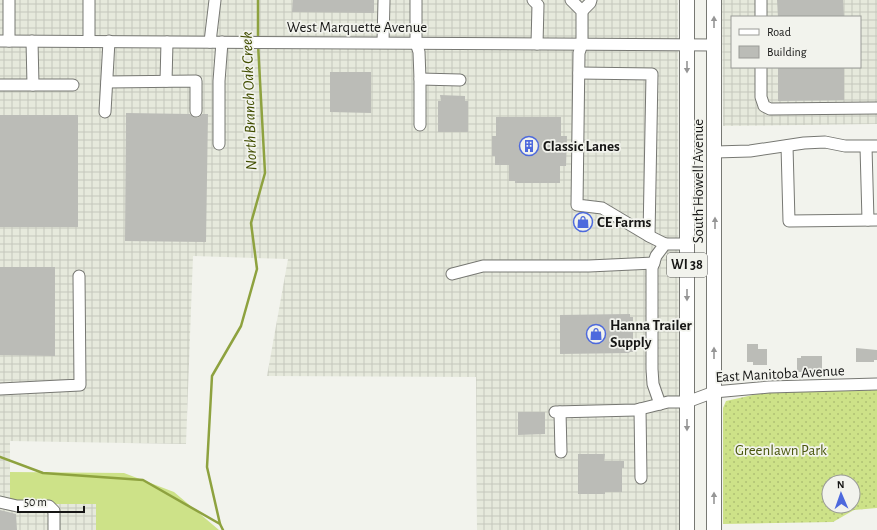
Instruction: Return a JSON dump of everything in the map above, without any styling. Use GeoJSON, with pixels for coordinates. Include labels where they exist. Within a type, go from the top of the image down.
{"type":"FeatureCollection","features":[{"type":"Feature","properties":{"kind":"main road","name":"South Howell Avenue"},"geometry":{"type":"LineString","coordinates":[[687,0],[687,530]]}},
{"type":"Feature","properties":{"kind":"main road","name":"South Howell Avenue"},"geometry":{"type":"LineString","coordinates":[[714,0],[714,530]]}},
{"type":"Feature","properties":{"kind":"street"},"geometry":{"type":"LineString","coordinates":[[4,41],[9,0]]}},
{"type":"Feature","properties":{"kind":"street"},"geometry":{"type":"LineString","coordinates":[[89,0],[89,41]]}},
{"type":"Feature","properties":{"kind":"street"},"geometry":{"type":"LineString","coordinates":[[210,42],[215,0]]}},
{"type":"Feature","properties":{"kind":"street"},"geometry":{"type":"LineString","coordinates":[[383,42],[384,0]]}},
{"type":"Feature","properties":{"kind":"street"},"geometry":{"type":"LineString","coordinates":[[416,0],[416,43],[419,52],[420,79],[420,125]]}},
{"type":"Feature","properties":{"kind":"street"},"geometry":{"type":"LineString","coordinates":[[533,0],[538,5],[537,44]]}},
{"type":"Feature","properties":{"kind":"street"},"geometry":{"type":"LineString","coordinates":[[571,0],[582,11]]}},
{"type":"Feature","properties":{"kind":"street"},"geometry":{"type":"LineString","coordinates":[[591,0],[582,11],[582,44],[579,54],[577,205],[602,208],[665,244],[687,244]]}},
{"type":"Feature","properties":{"kind":"street"},"geometry":{"type":"LineString","coordinates":[[761,0],[761,16]]}},
{"type":"Feature","properties":{"kind":"street","name":"West Marquette Avenue"},"geometry":{"type":"LineString","coordinates":[[4,41],[714,45]]}},
{"type":"Feature","properties":{"kind":"street"},"geometry":{"type":"LineString","coordinates":[[32,41],[32,84]]}},
{"type":"Feature","properties":{"kind":"street"},"geometry":{"type":"LineString","coordinates":[[105,112],[109,41]]}},
{"type":"Feature","properties":{"kind":"street"},"geometry":{"type":"LineString","coordinates":[[166,81],[167,42]]}},
{"type":"Feature","properties":{"kind":"street"},"geometry":{"type":"LineString","coordinates":[[219,144],[219,81],[222,42]]}},
{"type":"Feature","properties":{"kind":"street"},"geometry":{"type":"LineString","coordinates":[[761,68],[761,97],[764,106],[770,109],[877,108]]}},
{"type":"Feature","properties":{"kind":"street"},"geometry":{"type":"LineString","coordinates":[[579,73],[652,74],[649,236]]}},
{"type":"Feature","properties":{"kind":"street"},"geometry":{"type":"LineString","coordinates":[[420,79],[460,80]]}},
{"type":"Feature","properties":{"kind":"street"},"geometry":{"type":"LineString","coordinates":[[107,82],[196,82],[196,111]]}},
{"type":"Feature","properties":{"kind":"street"},"geometry":{"type":"LineString","coordinates":[[0,85],[73,85]]}},
{"type":"Feature","properties":{"kind":"street"},"geometry":{"type":"LineString","coordinates":[[715,152],[750,151],[804,143],[825,142],[845,146],[871,147],[873,220],[789,221],[787,146]]}},
{"type":"Feature","properties":{"kind":"street"},"geometry":{"type":"LineString","coordinates":[[660,404],[653,384],[652,369],[652,268],[656,256],[665,244]]}},
{"type":"Feature","properties":{"kind":"street"},"geometry":{"type":"LineString","coordinates":[[452,274],[483,266],[590,266],[654,263]]}},
{"type":"Feature","properties":{"kind":"street"},"geometry":{"type":"LineString","coordinates":[[0,389],[80,385],[79,276]]}},
{"type":"Feature","properties":{"kind":"street","name":"East Manitoba Avenue"},"geometry":{"type":"LineString","coordinates":[[561,452],[558,412],[640,409],[668,402],[687,402],[714,392],[769,387],[877,384]]}},
{"type":"Feature","properties":{"kind":"street"},"geometry":{"type":"LineString","coordinates":[[640,409],[641,478]]}},
{"type":"Feature","properties":{"kind":"street"},"geometry":{"type":"LineString","coordinates":[[0,502],[17,506],[49,506],[54,511],[54,530]]}},
{"type":"Feature","properties":{"kind":"shaded area"},"geometry":{"type":"Polygon","coordinates":[[[0,0],[678,0],[679,530],[477,530],[476,377],[267,376],[288,259],[193,256],[186,444],[10,441],[10,499],[37,504],[97,504],[96,530],[0,530],[0,0]]]}},
{"type":"Feature","properties":{"kind":"shaded area"},"geometry":{"type":"Polygon","coordinates":[[[722,0],[877,0],[877,124],[723,126],[722,0]]]}},
{"type":"Feature","properties":{"kind":"green space","name":"Greenlawn Park"},"geometry":{"type":"Polygon","coordinates":[[[877,390],[877,508],[861,509],[861,474],[821,474],[821,514],[847,514],[833,522],[723,524],[723,408],[726,401],[766,392],[877,390]]]}},
{"type":"Feature","properties":{"kind":"green space"},"geometry":{"type":"Polygon","coordinates":[[[10,472],[124,473],[174,492],[219,530],[96,530],[96,504],[37,504],[10,499],[10,472]]]}},
{"type":"Feature","properties":{"kind":"building"},"geometry":{"type":"Polygon","coordinates":[[[293,0],[374,0],[374,13],[292,12],[293,0]]]}},
{"type":"Feature","properties":{"kind":"building"},"geometry":{"type":"Polygon","coordinates":[[[777,0],[843,0],[844,16],[778,16],[777,0]]]}},
{"type":"Feature","properties":{"kind":"building"},"geometry":{"type":"Polygon","coordinates":[[[778,68],[844,68],[844,100],[778,101],[778,68]]]}},
{"type":"Feature","properties":{"kind":"building"},"geometry":{"type":"Polygon","coordinates":[[[330,72],[371,72],[371,113],[330,112],[330,72]]]}},
{"type":"Feature","properties":{"kind":"building"},"geometry":{"type":"Polygon","coordinates":[[[440,95],[465,96],[465,101],[468,101],[468,132],[438,132],[438,101],[441,101],[440,95]]]}},
{"type":"Feature","properties":{"kind":"building"},"geometry":{"type":"Polygon","coordinates":[[[126,113],[190,114],[196,118],[202,114],[208,114],[206,242],[125,241],[126,113]]]}},
{"type":"Feature","properties":{"kind":"building"},"geometry":{"type":"Polygon","coordinates":[[[0,115],[78,115],[78,227],[0,227],[0,115]]]}},
{"type":"Feature","properties":{"kind":"building","name":"Classic Lanes"},"geometry":{"type":"Polygon","coordinates":[[[496,117],[561,117],[561,136],[567,136],[566,166],[560,166],[560,183],[515,183],[515,181],[509,181],[509,165],[495,165],[495,156],[492,156],[492,136],[496,136],[496,117]]]}},
{"type":"Feature","properties":{"kind":"building"},"geometry":{"type":"Polygon","coordinates":[[[0,267],[55,267],[55,356],[0,355],[0,267]]]}},
{"type":"Feature","properties":{"kind":"building","name":"Hanna Trailer Supply"},"geometry":{"type":"Polygon","coordinates":[[[630,314],[630,317],[633,317],[633,352],[560,354],[560,315],[630,314]]]}},
{"type":"Feature","properties":{"kind":"building"},"geometry":{"type":"Polygon","coordinates":[[[747,344],[758,344],[758,349],[767,349],[767,365],[753,365],[753,362],[747,362],[747,344]]]}},
{"type":"Feature","properties":{"kind":"building"},"geometry":{"type":"Polygon","coordinates":[[[856,348],[877,350],[877,360],[874,360],[874,362],[856,362],[856,348]]]}},
{"type":"Feature","properties":{"kind":"building"},"geometry":{"type":"Polygon","coordinates":[[[801,356],[822,356],[822,372],[797,372],[797,358],[801,358],[801,356]]]}},
{"type":"Feature","properties":{"kind":"building"},"geometry":{"type":"Polygon","coordinates":[[[518,412],[545,412],[545,434],[518,435],[518,412]]]}},
{"type":"Feature","properties":{"kind":"building"},"geometry":{"type":"Polygon","coordinates":[[[578,454],[605,454],[604,461],[624,461],[624,468],[622,468],[622,492],[605,492],[605,494],[578,494],[578,454]]]}},
{"type":"Feature","properties":{"kind":"building"},"geometry":{"type":"Polygon","coordinates":[[[0,510],[16,514],[17,530],[0,530],[0,510]]]}},
{"type":"Feature","properties":{"kind":"waterway","name":"North Branch Oak Creek"},"geometry":{"type":"LineString","coordinates":[[258,0],[258,39]]}},
{"type":"Feature","properties":{"kind":"waterway","name":"North Branch Oak Creek"},"geometry":{"type":"LineString","coordinates":[[223,530],[220,524],[207,467],[212,376],[241,326],[257,269],[251,223],[265,173],[258,44]]}},
{"type":"Feature","properties":{"kind":"waterway","name":"North Branch Oak Creek"},"geometry":{"type":"LineString","coordinates":[[0,457],[43,473],[143,480],[220,524]]}},
{"type":"Feature","properties":{"kind":"place","name":"Classic Lanes"},"geometry":{"type":"Point","coordinates":[529,146]}},
{"type":"Feature","properties":{"kind":"place","name":"CE Farms"},"geometry":{"type":"Point","coordinates":[583,222]}},
{"type":"Feature","properties":{"kind":"place","name":"Hanna Trailer Supply"},"geometry":{"type":"Point","coordinates":[596,334]}}]}
